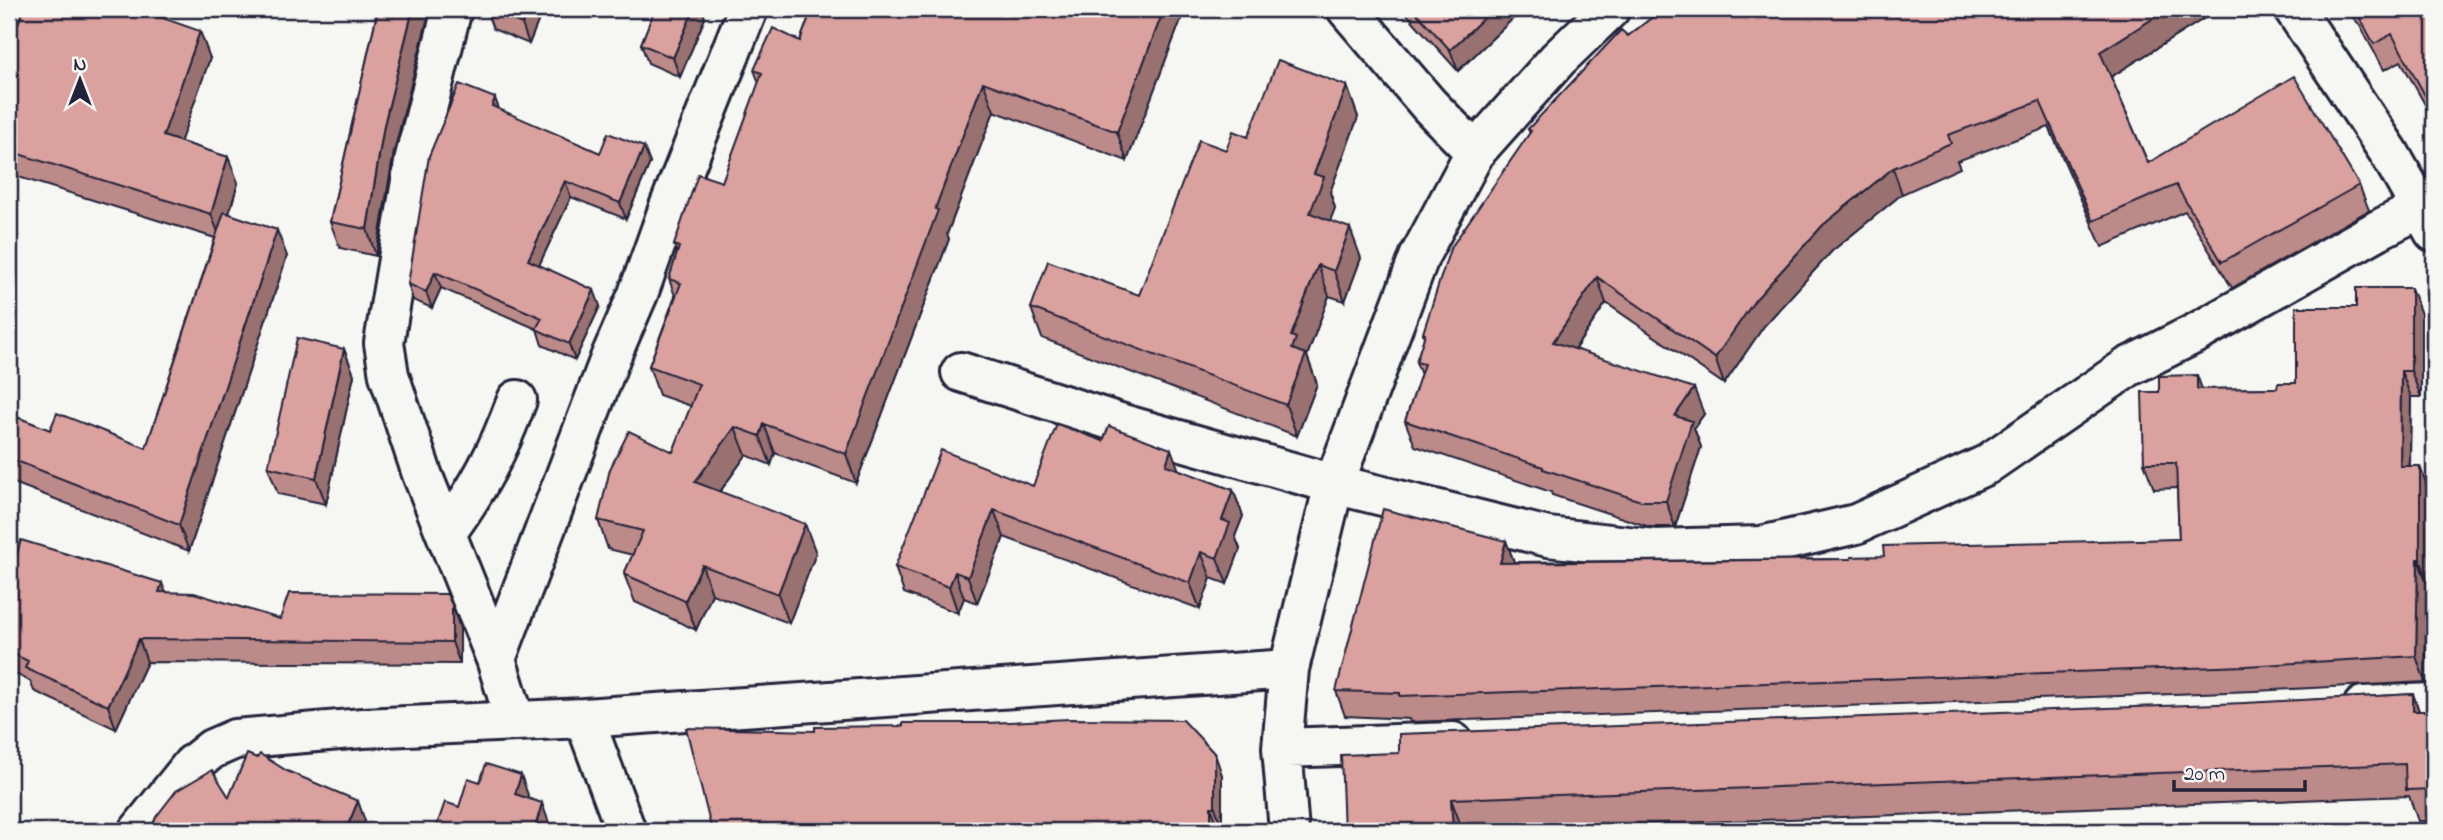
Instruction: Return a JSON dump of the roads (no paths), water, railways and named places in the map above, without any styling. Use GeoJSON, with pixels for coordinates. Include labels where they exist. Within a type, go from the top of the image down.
{"type":"FeatureCollection","features":[{"type":"Feature","properties":{"kind":"street"},"geometry":{"type":"LineString","coordinates":[[452,9],[415,157],[384,343],[389,375],[422,474],[496,659],[514,721]]}},
{"type":"Feature","properties":{"kind":"street"},"geometry":{"type":"LineString","coordinates":[[496,659],[611,356],[638,294],[669,207],[748,9]]}},
{"type":"Feature","properties":{"kind":"street"},"geometry":{"type":"LineString","coordinates":[[1346,9],[1429,105],[1475,152]]}},
{"type":"Feature","properties":{"kind":"street"},"geometry":{"type":"LineString","coordinates":[[1289,831],[1282,748],[1289,669],[1334,484],[1420,254],[1475,152],[1558,59],[1611,9]]}},
{"type":"Feature","properties":{"kind":"street"},"geometry":{"type":"LineString","coordinates":[[961,372],[1126,425],[1334,484],[1548,537],[1654,549],[1761,546],[1856,524],[1986,465],[2128,367],[2378,230],[2428,220],[2390,154],[2294,9]]}},
{"type":"Feature","properties":{"kind":"street"},"geometry":{"type":"LineString","coordinates":[[446,533],[492,462],[517,400]]}},
{"type":"Feature","properties":{"kind":"street"},"geometry":{"type":"LineString","coordinates":[[139,831],[192,765],[212,749],[235,739],[363,728],[584,719],[1289,669]]}},
{"type":"Feature","properties":{"kind":"street"},"geometry":{"type":"LineString","coordinates":[[2325,709],[2434,703]]}},
{"type":"Feature","properties":{"kind":"street"},"geometry":{"type":"LineString","coordinates":[[584,719],[626,831]]}},
{"type":"Feature","properties":{"kind":"street"},"geometry":{"type":"LineString","coordinates":[[1282,748],[1492,740]]}}]}
